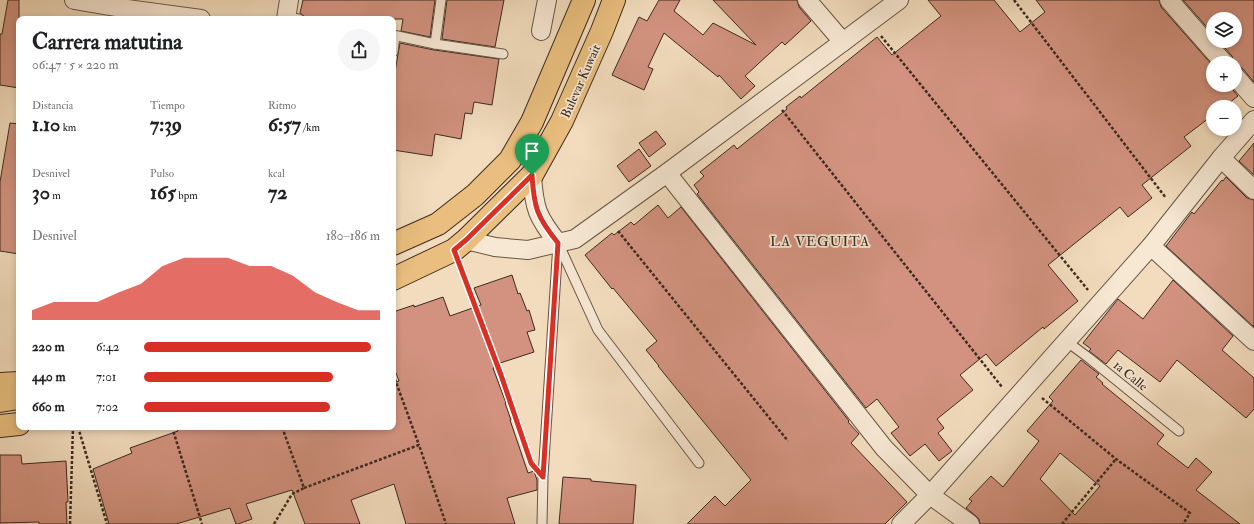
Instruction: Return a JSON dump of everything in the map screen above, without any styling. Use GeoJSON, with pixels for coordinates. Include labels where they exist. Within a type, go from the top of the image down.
{"type":"FeatureCollection","features":[{"type":"Feature","properties":{"kind":"main road"},"geometry":{"type":"LineString","coordinates":[[396,243],[438,224],[475,195],[510,160],[532,122],[584,0]]}},
{"type":"Feature","properties":{"kind":"main road","name":"Bulevar Kuwait"},"geometry":{"type":"LineString","coordinates":[[396,277],[460,245],[532,175],[562,121],[602,32],[614,0]]}},
{"type":"Feature","properties":{"kind":"main road"},"geometry":{"type":"LineString","coordinates":[[0,370],[16,369]]}},
{"type":"Feature","properties":{"kind":"main road"},"geometry":{"type":"LineString","coordinates":[[0,384],[16,383]]}},
{"type":"Feature","properties":{"kind":"main road"},"geometry":{"type":"LineString","coordinates":[[0,400],[16,398]]}},
{"type":"Feature","properties":{"kind":"main road"},"geometry":{"type":"LineString","coordinates":[[0,426],[16,424]]}},
{"type":"Feature","properties":{"kind":"street"},"geometry":{"type":"LineString","coordinates":[[74,0],[126,14],[156,16]]}},
{"type":"Feature","properties":{"kind":"street"},"geometry":{"type":"LineString","coordinates":[[541,31],[547,0]]}},
{"type":"Feature","properties":{"kind":"street"},"geometry":{"type":"LineString","coordinates":[[807,0],[843,42]]}},
{"type":"Feature","properties":{"kind":"street"},"geometry":{"type":"LineString","coordinates":[[460,245],[528,250],[575,239],[667,173],[900,0]]}},
{"type":"Feature","properties":{"kind":"street"},"geometry":{"type":"LineString","coordinates":[[1169,0],[1218,56]]}},
{"type":"Feature","properties":{"kind":"street"},"geometry":{"type":"LineString","coordinates":[[1242,84],[1254,98]]}},
{"type":"Feature","properties":{"kind":"street"},"geometry":{"type":"LineString","coordinates":[[901,524],[930,495],[1100,304],[1178,213],[1221,158],[1254,120]]}},
{"type":"Feature","properties":{"kind":"street"},"geometry":{"type":"LineString","coordinates":[[1221,158],[1254,190]]}},
{"type":"Feature","properties":{"kind":"street"},"geometry":{"type":"LineString","coordinates":[[667,173],[884,448],[930,495],[970,524]]}},
{"type":"Feature","properties":{"kind":"street"},"geometry":{"type":"LineString","coordinates":[[532,175],[537,213],[546,229],[558,243]]}},
{"type":"Feature","properties":{"kind":"street"},"geometry":{"type":"LineString","coordinates":[[1150,246],[1254,341]]}},
{"type":"Feature","properties":{"kind":"lane"},"geometry":{"type":"LineString","coordinates":[[435,44],[441,0]]}},
{"type":"Feature","properties":{"kind":"lane"},"geometry":{"type":"LineString","coordinates":[[396,36],[503,54]]}},
{"type":"Feature","properties":{"kind":"lane"},"geometry":{"type":"LineString","coordinates":[[558,243],[598,330],[699,463]]}},
{"type":"Feature","properties":{"kind":"lane"},"geometry":{"type":"LineString","coordinates":[[542,524],[543,477],[558,243]]}},
{"type":"Feature","properties":{"kind":"lane","name":"1a Calle"},"geometry":{"type":"LineString","coordinates":[[1066,341],[1179,431]]}},
{"type":"Feature","properties":{"kind":"path"},"geometry":{"type":"LineString","coordinates":[[1014,0],[1178,213]]}},
{"type":"Feature","properties":{"kind":"path"},"geometry":{"type":"LineString","coordinates":[[869,22],[1100,304]]}},
{"type":"Feature","properties":{"kind":"path"},"geometry":{"type":"LineString","coordinates":[[771,96],[1013,401]]}},
{"type":"Feature","properties":{"kind":"path"},"geometry":{"type":"LineString","coordinates":[[606,216],[788,441]]}},
{"type":"Feature","properties":{"kind":"path"},"geometry":{"type":"LineString","coordinates":[[460,245],[501,375],[531,463],[543,477]]}},
{"type":"Feature","properties":{"kind":"path"},"geometry":{"type":"LineString","coordinates":[[396,382],[446,524]]}},
{"type":"Feature","properties":{"kind":"path"},"geometry":{"type":"LineString","coordinates":[[1026,386],[1116,458],[1190,513],[1183,524]]}},
{"type":"Feature","properties":{"kind":"path"},"geometry":{"type":"LineString","coordinates":[[70,524],[73,430]]}},
{"type":"Feature","properties":{"kind":"path"},"geometry":{"type":"LineString","coordinates":[[79,430],[107,524]]}},
{"type":"Feature","properties":{"kind":"path"},"geometry":{"type":"LineString","coordinates":[[173,430],[202,524]]}},
{"type":"Feature","properties":{"kind":"path"},"geometry":{"type":"LineString","coordinates":[[283,430],[304,488]]}},
{"type":"Feature","properties":{"kind":"path"},"geometry":{"type":"LineString","coordinates":[[274,524],[292,494],[304,488],[419,445]]}},
{"type":"Feature","properties":{"kind":"path"},"geometry":{"type":"LineString","coordinates":[[1062,524],[1116,458]]}},
{"type":"Feature","properties":{"kind":"building"},"geometry":{"type":"Polygon","coordinates":[[[8,0],[19,0],[19,16],[16,16],[16,88],[0,85],[0,34],[2,34],[8,0]]]}},
{"type":"Feature","properties":{"kind":"building"},"geometry":{"type":"Polygon","coordinates":[[[303,0],[435,0],[430,37],[401,31],[403,19],[396,19],[396,16],[304,16],[300,13],[303,0]]]}},
{"type":"Feature","properties":{"kind":"building"},"geometry":{"type":"Polygon","coordinates":[[[447,0],[504,0],[495,47],[442,39],[447,0]]]}},
{"type":"Feature","properties":{"kind":"building"},"geometry":{"type":"Polygon","coordinates":[[[659,0],[680,0],[674,11],[703,35],[713,23],[756,45],[713,0],[797,0],[799,7],[811,21],[785,45],[782,42],[745,76],[755,86],[741,99],[719,75],[718,77],[664,33],[648,67],[653,69],[644,90],[612,75],[639,17],[647,21],[659,0]]]}},
{"type":"Feature","properties":{"kind":"building"},"geometry":{"type":"Polygon","coordinates":[[[928,0],[994,0],[1020,32],[1045,12],[1036,0],[1159,0],[1161,7],[1206,58],[1206,92],[1235,92],[1238,96],[1233,100],[1206,100],[1206,120],[1184,137],[1191,146],[1142,185],[1152,198],[1128,217],[1120,207],[1048,265],[1078,301],[1044,329],[1043,327],[996,366],[986,354],[960,375],[973,390],[937,419],[944,428],[938,433],[952,451],[939,461],[925,444],[910,456],[891,433],[899,427],[877,399],[866,408],[697,194],[699,192],[694,185],[704,176],[700,172],[734,145],[737,149],[787,109],[786,107],[800,96],[801,98],[877,37],[892,55],[941,16],[928,0]]]}},
{"type":"Feature","properties":{"kind":"building"},"geometry":{"type":"Polygon","coordinates":[[[1183,0],[1254,0],[1254,82],[1242,68],[1242,56],[1232,56],[1225,48],[1242,48],[1242,12],[1206,12],[1206,26],[1183,0]]]}},
{"type":"Feature","properties":{"kind":"building"},"geometry":{"type":"Polygon","coordinates":[[[400,43],[434,50],[499,59],[492,105],[474,102],[472,114],[465,113],[461,139],[435,134],[432,156],[396,150],[396,66],[400,43]]]}},
{"type":"Feature","properties":{"kind":"building"},"geometry":{"type":"Polygon","coordinates":[[[10,123],[16,124],[16,254],[0,251],[0,182],[10,123]]]}},
{"type":"Feature","properties":{"kind":"building"},"geometry":{"type":"Polygon","coordinates":[[[656,131],[666,144],[649,157],[639,143],[656,131]]]}},
{"type":"Feature","properties":{"kind":"building"},"geometry":{"type":"Polygon","coordinates":[[[1254,143],[1254,175],[1239,161],[1254,143]]]}},
{"type":"Feature","properties":{"kind":"building"},"geometry":{"type":"Polygon","coordinates":[[[639,149],[651,166],[629,182],[617,166],[639,149]]]}},
{"type":"Feature","properties":{"kind":"building"},"geometry":{"type":"Polygon","coordinates":[[[1226,177],[1247,198],[1254,200],[1254,327],[1166,246],[1192,212],[1194,214],[1226,177]]]}},
{"type":"Feature","properties":{"kind":"building"},"geometry":{"type":"Polygon","coordinates":[[[658,205],[668,218],[681,207],[849,421],[848,422],[859,434],[851,443],[907,502],[885,524],[687,524],[715,496],[725,506],[751,480],[646,350],[657,341],[585,255],[612,233],[614,235],[631,222],[634,225],[658,205]]]}},
{"type":"Feature","properties":{"kind":"building"},"geometry":{"type":"Polygon","coordinates":[[[512,275],[518,294],[520,293],[527,311],[529,310],[535,330],[527,332],[534,352],[494,365],[495,368],[493,368],[506,403],[510,420],[528,473],[534,471],[537,480],[537,490],[507,498],[515,524],[406,524],[394,484],[351,500],[360,524],[305,524],[292,490],[246,504],[252,519],[238,524],[236,524],[230,508],[176,524],[109,524],[93,469],[132,453],[130,448],[178,430],[396,430],[396,382],[399,381],[396,373],[396,311],[414,305],[414,307],[443,297],[450,316],[481,305],[474,288],[512,275]]]}},
{"type":"Feature","properties":{"kind":"building"},"geometry":{"type":"Polygon","coordinates":[[[1173,280],[1233,336],[1222,350],[1254,378],[1254,409],[1246,418],[1177,360],[1160,382],[1118,350],[1106,364],[1089,351],[1091,349],[1083,343],[1118,299],[1143,319],[1173,280]]]}},
{"type":"Feature","properties":{"kind":"building"},"geometry":{"type":"Polygon","coordinates":[[[1081,360],[1099,374],[1096,377],[1103,383],[1102,384],[1164,435],[1157,444],[1188,468],[1196,458],[1212,472],[1196,490],[1240,524],[980,524],[979,519],[966,508],[972,501],[969,499],[991,476],[1003,487],[1039,441],[1027,431],[1053,401],[1049,397],[1081,360]],[[1060,453],[1040,479],[1075,515],[1100,486],[1060,453]]]}},
{"type":"Feature","properties":{"kind":"building"},"geometry":{"type":"Polygon","coordinates":[[[0,455],[21,455],[22,464],[66,461],[68,502],[66,502],[67,524],[39,524],[39,522],[0,523],[0,455]]]}},
{"type":"Feature","properties":{"kind":"building"},"geometry":{"type":"Polygon","coordinates":[[[563,477],[636,485],[633,524],[559,524],[563,477]]]}},
{"type":"Feature","properties":{"kind":"district","name":"LA VEGUITA"},"geometry":{"type":"Point","coordinates":[820,241]}},
{"type":"Feature","properties":{"kind":"route"},"geometry":{"type":"LineString","coordinates":[[532,175],[537,213],[546,229],[558,243],[543,477],[531,463],[501,375],[454,250],[532,175]]}}]}
